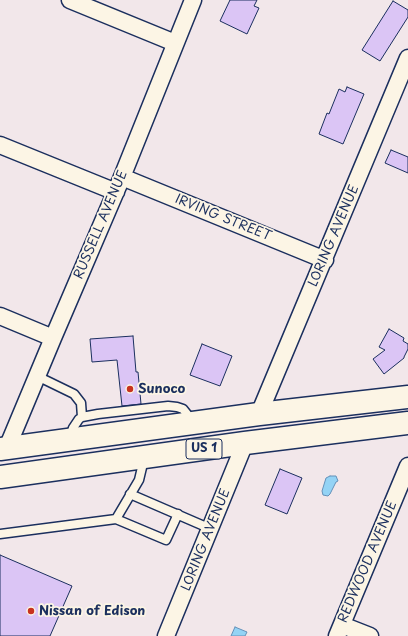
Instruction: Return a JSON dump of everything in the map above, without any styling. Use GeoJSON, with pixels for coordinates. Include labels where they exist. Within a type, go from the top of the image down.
{"type":"FeatureCollection","features":[{"type":"Feature","properties":{"kind":"highway","name":"US 1"},"geometry":{"type":"LineString","coordinates":[[3,449],[408,395]]}},
{"type":"Feature","properties":{"kind":"highway","name":"US 1"},"geometry":{"type":"LineString","coordinates":[[0,478],[245,443],[408,423]]}},
{"type":"Feature","properties":{"kind":"street"},"geometry":{"type":"LineString","coordinates":[[70,0],[175,43]]}},
{"type":"Feature","properties":{"kind":"street","name":"RUSSELL AVENUE"},"geometry":{"type":"LineString","coordinates":[[3,449],[37,376],[116,192],[193,0]]}},
{"type":"Feature","properties":{"kind":"street","name":"LORING AVENUE"},"geometry":{"type":"LineString","coordinates":[[259,414],[325,260],[408,58]]}},
{"type":"Feature","properties":{"kind":"street"},"geometry":{"type":"LineString","coordinates":[[0,145],[116,192]]}},
{"type":"Feature","properties":{"kind":"street","name":"IRVING STREET"},"geometry":{"type":"LineString","coordinates":[[122,177],[325,260]]}},
{"type":"Feature","properties":{"kind":"street"},"geometry":{"type":"LineString","coordinates":[[0,316],[53,338]]}},
{"type":"Feature","properties":{"kind":"street","name":"LORING AVENUE"},"geometry":{"type":"LineString","coordinates":[[166,636],[245,443]]}},
{"type":"Feature","properties":{"kind":"street","name":"REDWOOD AVENUE"},"geometry":{"type":"LineString","coordinates":[[340,630],[404,484],[408,466]]}},
{"type":"Feature","properties":{"kind":"street"},"geometry":{"type":"LineString","coordinates":[[340,630],[370,636]]}},
{"type":"Feature","properties":{"kind":"lane"},"geometry":{"type":"LineString","coordinates":[[37,376],[74,394],[81,402],[82,417]]}},
{"type":"Feature","properties":{"kind":"lane"},"geometry":{"type":"LineString","coordinates":[[69,440],[75,424],[79,419],[98,414],[177,407],[183,409],[187,414],[189,423]]}},
{"type":"Feature","properties":{"kind":"lane"},"geometry":{"type":"LineString","coordinates":[[116,519],[139,480],[145,457]]}},
{"type":"Feature","properties":{"kind":"lane"},"geometry":{"type":"LineString","coordinates":[[130,494],[210,529]]}},
{"type":"Feature","properties":{"kind":"lane"},"geometry":{"type":"LineString","coordinates":[[0,534],[116,519],[166,540],[178,514]]}},
{"type":"Feature","properties":{"kind":"water"},"geometry":{"type":"Polygon","coordinates":[[[336,476],[338,481],[328,496],[323,495],[322,491],[326,478],[336,476]]]}},
{"type":"Feature","properties":{"kind":"water"},"geometry":{"type":"Polygon","coordinates":[[[235,627],[247,632],[245,636],[231,636],[235,627]]]}},
{"type":"Feature","properties":{"kind":"building"},"geometry":{"type":"Polygon","coordinates":[[[230,0],[257,0],[254,6],[259,8],[247,34],[220,21],[230,0]]]}},
{"type":"Feature","properties":{"kind":"building"},"geometry":{"type":"Polygon","coordinates":[[[393,1],[408,10],[408,17],[380,61],[362,50],[393,1]]]}},
{"type":"Feature","properties":{"kind":"building"},"geometry":{"type":"Polygon","coordinates":[[[347,87],[364,94],[343,144],[319,134],[327,113],[329,114],[339,89],[345,92],[347,87]]]}},
{"type":"Feature","properties":{"kind":"building"},"geometry":{"type":"Polygon","coordinates":[[[391,150],[408,157],[408,173],[385,163],[391,150]]]}},
{"type":"Feature","properties":{"kind":"building"},"geometry":{"type":"Polygon","coordinates":[[[389,329],[404,338],[403,341],[408,344],[408,349],[404,358],[384,374],[373,359],[385,350],[379,347],[389,329]]]}},
{"type":"Feature","properties":{"kind":"building"},"geometry":{"type":"Polygon","coordinates":[[[133,336],[136,372],[138,372],[141,404],[122,406],[117,360],[92,362],[90,339],[133,336]]]}},
{"type":"Feature","properties":{"kind":"building"},"geometry":{"type":"Polygon","coordinates":[[[202,344],[232,356],[220,386],[190,375],[202,344]]]}},
{"type":"Feature","properties":{"kind":"building"},"geometry":{"type":"Polygon","coordinates":[[[280,469],[302,478],[287,514],[265,505],[280,469]]]}},
{"type":"Feature","properties":{"kind":"building","name":"Nissan of Edison"},"geometry":{"type":"Polygon","coordinates":[[[0,555],[72,586],[50,636],[0,636],[0,555]]]}},
{"type":"Feature","properties":{"kind":"place","name":"Sunoco"},"geometry":{"type":"Point","coordinates":[130,389]}},
{"type":"Feature","properties":{"kind":"place","name":"Nissan of Edison"},"geometry":{"type":"Point","coordinates":[31,611]}}]}
